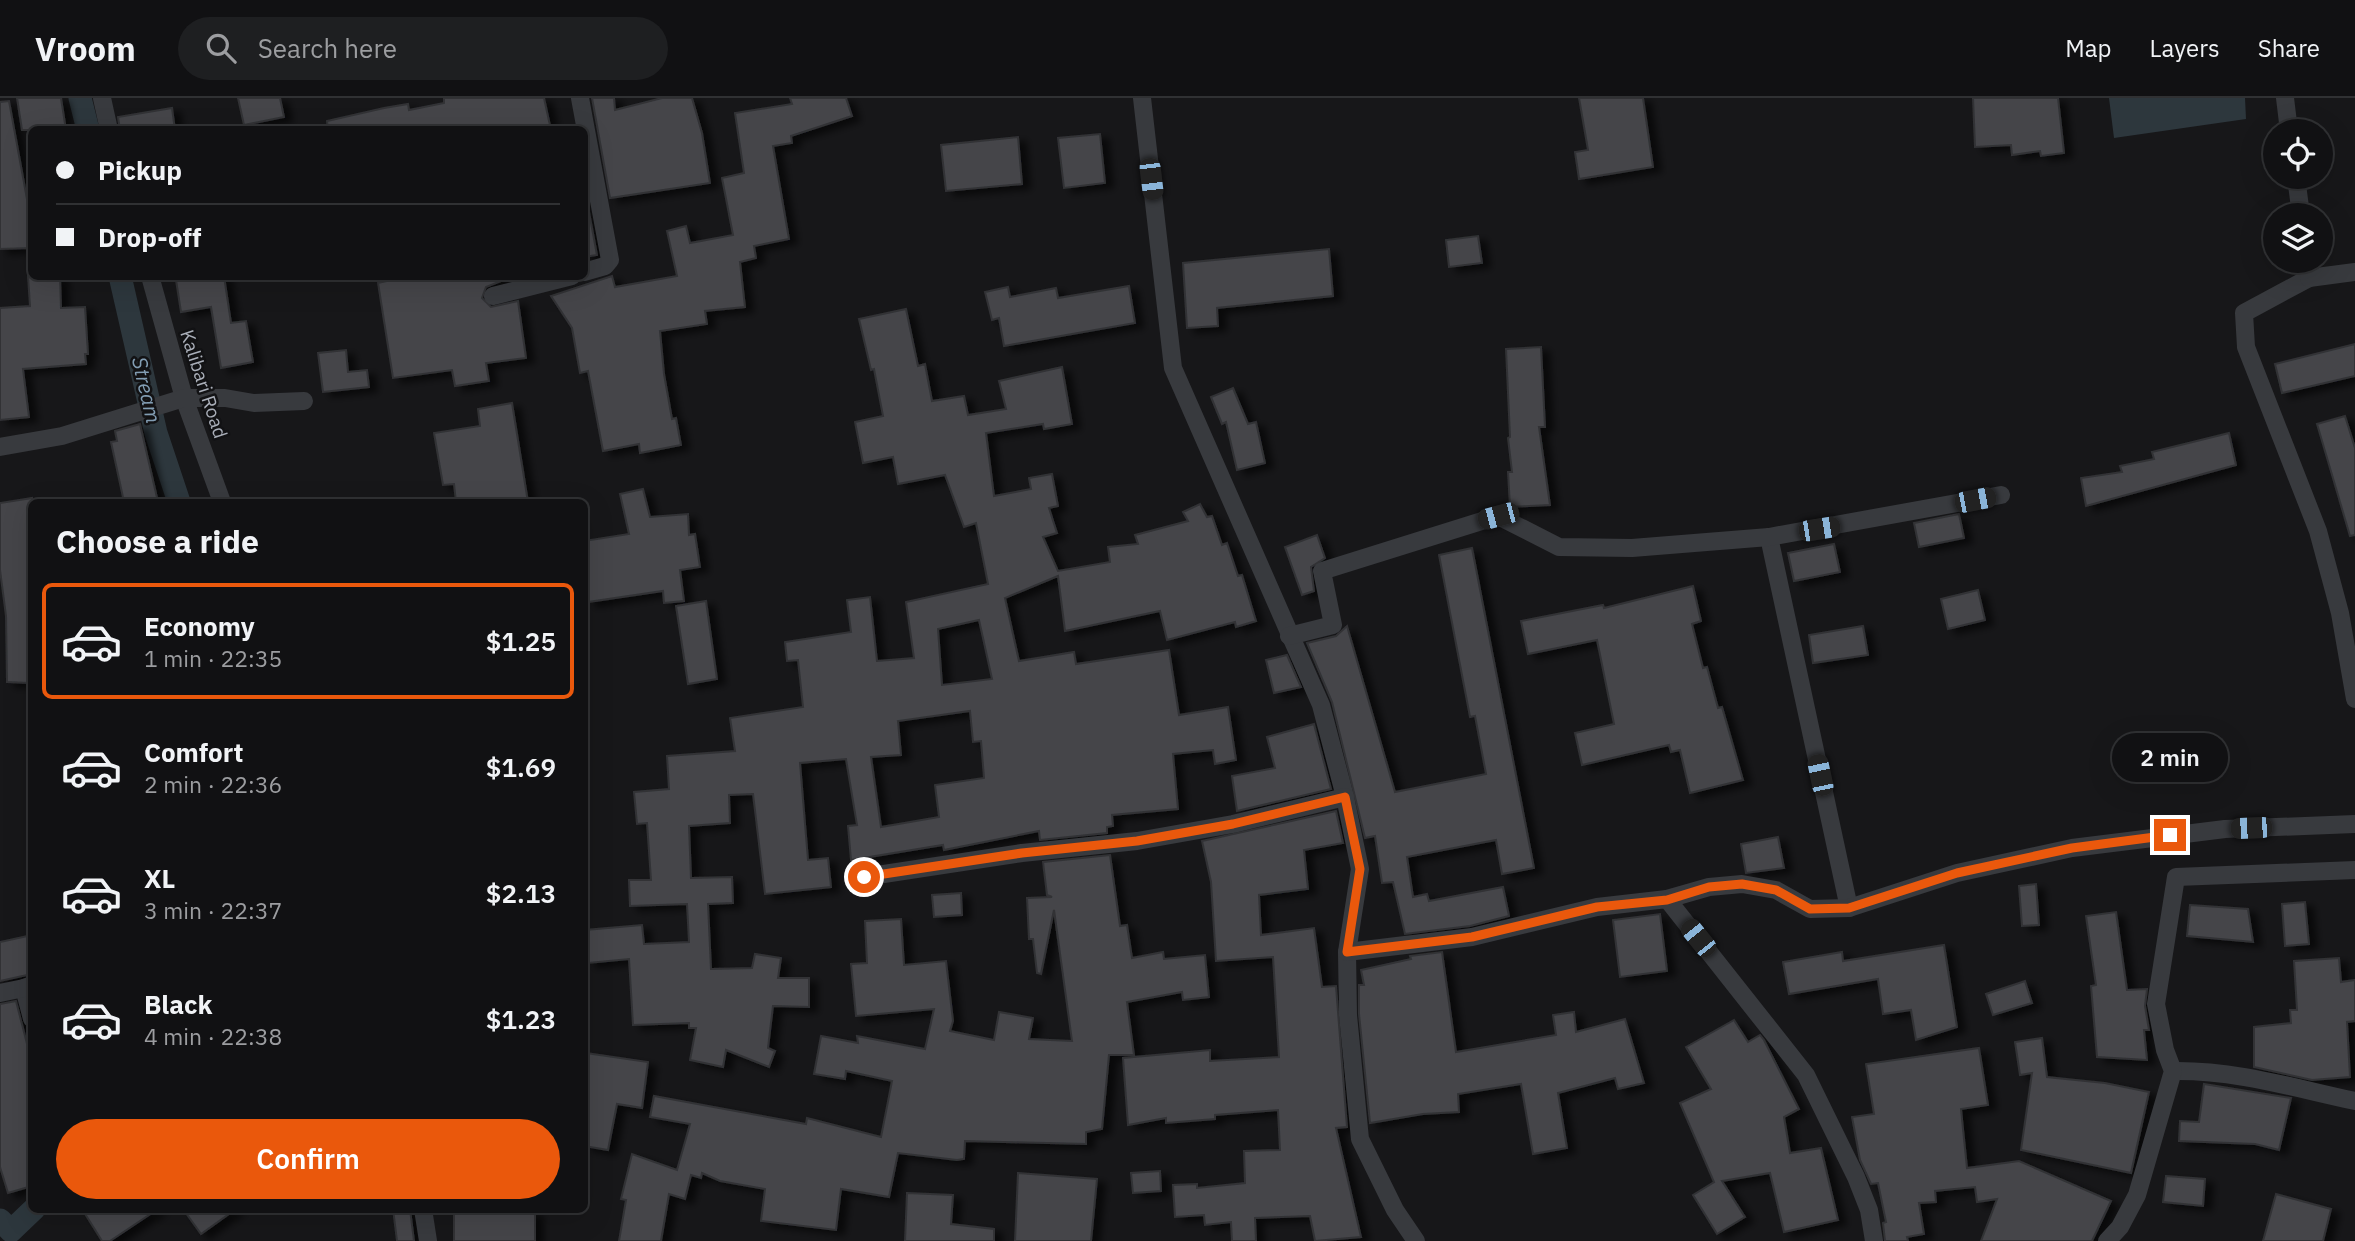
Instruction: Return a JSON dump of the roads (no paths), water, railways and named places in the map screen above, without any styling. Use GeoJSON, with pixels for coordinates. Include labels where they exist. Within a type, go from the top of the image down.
{"type":"FeatureCollection","features":[{"type":"Feature","properties":{"kind":"street"},"geometry":{"type":"LineString","coordinates":[[102,98],[108,126]]}},
{"type":"Feature","properties":{"kind":"street"},"geometry":{"type":"LineString","coordinates":[[580,98],[585,126]]}},
{"type":"Feature","properties":{"kind":"street"},"geometry":{"type":"LineString","coordinates":[[1142,98],[1173,368],[1321,705],[1345,797],[1360,869],[1347,952],[1348,1015],[1360,1139],[1395,1210],[1416,1241]]}},
{"type":"Feature","properties":{"kind":"street"},"geometry":{"type":"LineString","coordinates":[[2286,98],[2288,119]]}},
{"type":"Feature","properties":{"kind":"street"},"geometry":{"type":"LineString","coordinates":[[588,141],[610,260],[605,266],[588,271]]}},
{"type":"Feature","properties":{"kind":"street"},"geometry":{"type":"LineString","coordinates":[[2333,271],[2355,272]]}},
{"type":"Feature","properties":{"kind":"street"},"geometry":{"type":"LineString","coordinates":[[2303,273],[2244,313],[2246,347],[2318,531],[2340,612],[2355,699]]}},
{"type":"Feature","properties":{"kind":"street","name":"Kalibari Road"},"geometry":{"type":"LineString","coordinates":[[151,280],[183,398],[221,499]]}},
{"type":"Feature","properties":{"kind":"street"},"geometry":{"type":"LineString","coordinates":[[493,296],[556,280]]}},
{"type":"Feature","properties":{"kind":"street"},"geometry":{"type":"LineString","coordinates":[[0,447],[62,436],[183,398],[225,398],[254,403],[304,401]]}},
{"type":"Feature","properties":{"kind":"street"},"geometry":{"type":"LineString","coordinates":[[1289,636],[1333,625],[1322,571],[1498,516],[1559,547],[1632,548],[1769,537],[2001,495]]}},
{"type":"Feature","properties":{"kind":"street"},"geometry":{"type":"LineString","coordinates":[[1769,537],[1849,908]]}},
{"type":"Feature","properties":{"kind":"street"},"geometry":{"type":"LineString","coordinates":[[864,877],[1022,853],[1137,841],[1233,824],[1345,797]]}},
{"type":"Feature","properties":{"kind":"street"},"geometry":{"type":"LineString","coordinates":[[1347,952],[1472,937],[1597,907],[1667,900],[1709,887],[1742,884],[1776,890],[1810,909],[1849,908],[1957,873],[2072,848],[2225,829],[2355,824]]}},
{"type":"Feature","properties":{"kind":"street"},"geometry":{"type":"LineString","coordinates":[[2107,1241],[2120,1227],[2137,1195],[2173,1071],[2165,1051],[2156,1004],[2176,877],[2355,870]]}},
{"type":"Feature","properties":{"kind":"street"},"geometry":{"type":"LineString","coordinates":[[1667,900],[1805,1075],[1856,1177],[1869,1210],[1874,1241]]}},
{"type":"Feature","properties":{"kind":"street"},"geometry":{"type":"LineString","coordinates":[[0,993],[28,986]]}},
{"type":"Feature","properties":{"kind":"street"},"geometry":{"type":"LineString","coordinates":[[2173,1071],[2213,1070],[2250,1076],[2355,1101]]}},
{"type":"Feature","properties":{"kind":"street"},"geometry":{"type":"LineString","coordinates":[[424,1213],[428,1241]]}},
{"type":"Feature","properties":{"kind":"waterway","name":"Stream"},"geometry":{"type":"LineString","coordinates":[[80,98],[87,126]]}},
{"type":"Feature","properties":{"kind":"waterway","name":"Stream"},"geometry":{"type":"LineString","coordinates":[[121,280],[156,433],[178,499]]}},
{"type":"Feature","properties":{"kind":"waterway","name":"Stream"},"geometry":{"type":"LineString","coordinates":[[0,1220],[11,1231],[30,1213]]}}]}
